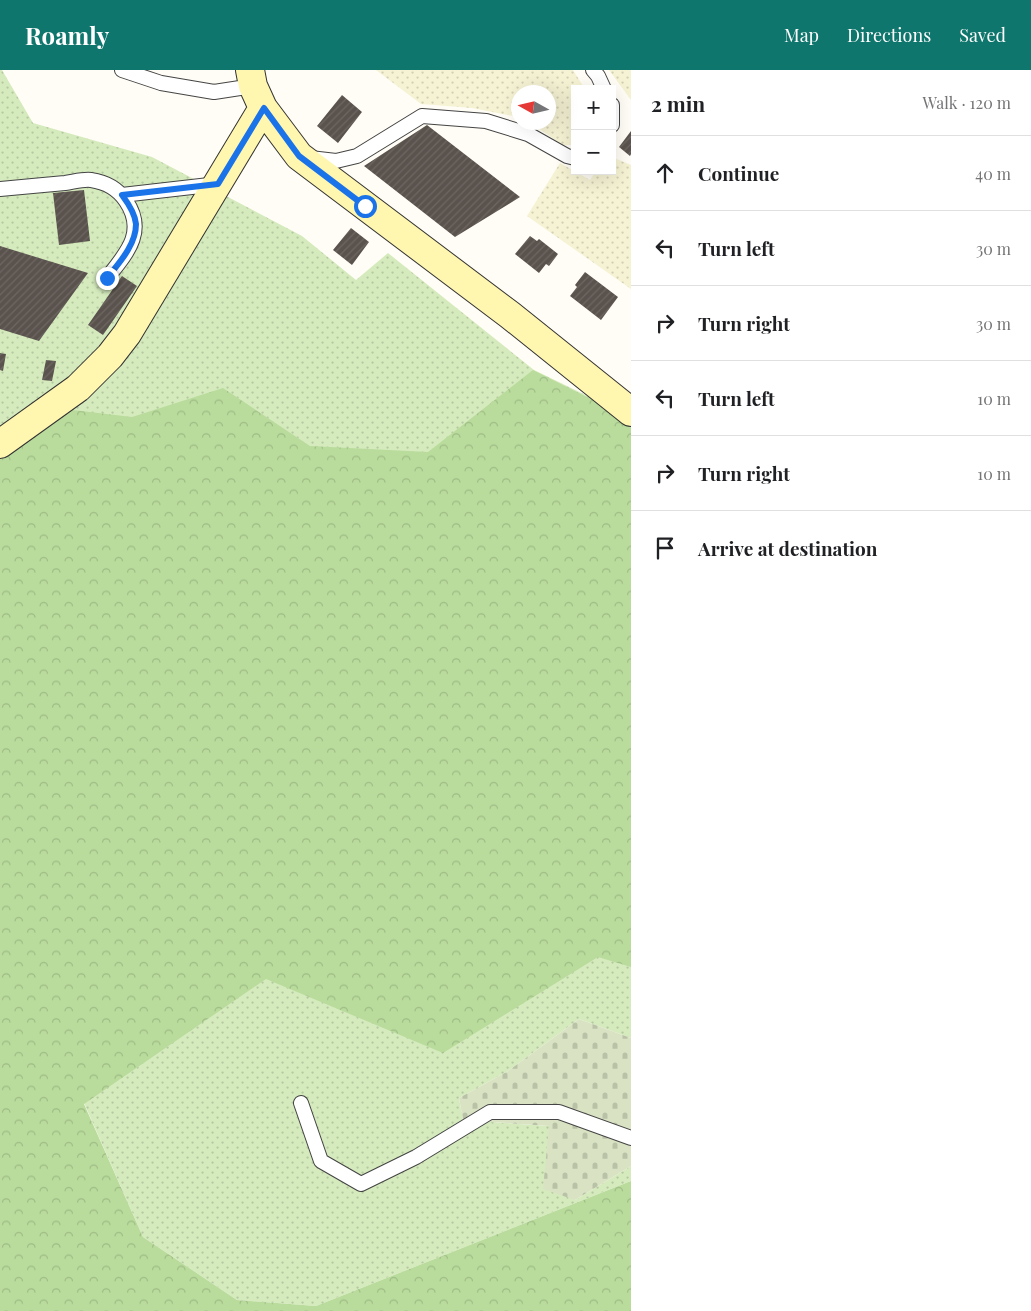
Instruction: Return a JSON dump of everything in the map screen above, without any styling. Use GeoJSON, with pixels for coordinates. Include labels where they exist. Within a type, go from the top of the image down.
{"type":"FeatureCollection","features":[{"type":"Feature","properties":{"kind":"street"},"geometry":{"type":"LineString","coordinates":[[255,88],[299,156],[510,316],[631,412]]}},
{"type":"Feature","properties":{"kind":"street"},"geometry":{"type":"LineString","coordinates":[[0,444],[78,388],[110,356],[127,334],[218,184],[255,88]]}},
{"type":"Feature","properties":{"kind":"lane"},"geometry":{"type":"LineString","coordinates":[[122,70],[161,83],[214,92],[255,88]]}},
{"type":"Feature","properties":{"kind":"lane"},"geometry":{"type":"LineString","coordinates":[[593,70],[602,85]]}},
{"type":"Feature","properties":{"kind":"lane"},"geometry":{"type":"LineString","coordinates":[[299,156],[336,161],[357,156],[422,116],[486,121],[528,134],[571,157]]}},
{"type":"Feature","properties":{"kind":"lane"},"geometry":{"type":"LineString","coordinates":[[0,190],[90,180],[107,184],[122,195],[130,207],[136,223],[133,238],[126,254],[107,278]]}},
{"type":"Feature","properties":{"kind":"lane"},"geometry":{"type":"LineString","coordinates":[[122,195],[218,184]]}},
{"type":"Feature","properties":{"kind":"lane"},"geometry":{"type":"LineString","coordinates":[[301,1103],[321,1162],[360,1184],[416,1157],[490,1112],[559,1112],[631,1138]]}},
{"type":"Feature","properties":{"kind":"shaded area"},"geometry":{"type":"Polygon","coordinates":[[[376,70],[573,70],[582,85],[571,85],[571,145],[562,145],[541,130],[556,130],[556,85],[511,85],[511,116],[472,108],[421,104],[376,70]]]}},
{"type":"Feature","properties":{"kind":"shaded area"},"geometry":{"type":"Polygon","coordinates":[[[609,70],[631,70],[631,100],[609,70]]]}},
{"type":"Feature","properties":{"kind":"shaded area"},"geometry":{"type":"Polygon","coordinates":[[[616,159],[631,165],[631,289],[527,216],[560,163],[571,169],[571,175],[581,175],[590,180],[593,175],[616,175],[616,159]]]}},
{"type":"Feature","properties":{"kind":"green space"},"geometry":{"type":"Polygon","coordinates":[[[0,70],[2,70],[33,123],[152,157],[302,236],[356,280],[388,253],[534,370],[631,417],[631,1038],[579,1019],[508,1071],[459,1098],[463,1120],[549,1126],[575,1200],[631,1166],[631,1181],[316,1306],[237,1300],[143,1237],[69,1069],[0,654],[0,70]]]}},
{"type":"Feature","properties":{"kind":"green space"},"geometry":{"type":"Polygon","coordinates":[[[533,370],[631,419],[631,967],[598,957],[443,1053],[266,979],[84,1104],[143,1237],[237,1300],[316,1306],[631,1181],[631,1311],[0,1311],[0,453],[56,408],[132,417],[223,388],[310,446],[428,452],[533,370]]]}},
{"type":"Feature","properties":{"kind":"green space"},"geometry":{"type":"Polygon","coordinates":[[[579,1019],[631,1038],[631,1166],[575,1200],[543,1189],[549,1126],[463,1120],[459,1098],[508,1071],[579,1019]]]}},
{"type":"Feature","properties":{"kind":"building"},"geometry":{"type":"Polygon","coordinates":[[[342,95],[362,112],[338,143],[317,126],[342,95]]]}},
{"type":"Feature","properties":{"kind":"building"},"geometry":{"type":"Polygon","coordinates":[[[427,125],[520,197],[455,237],[364,166],[427,125]]]}},
{"type":"Feature","properties":{"kind":"building"},"geometry":{"type":"Polygon","coordinates":[[[631,131],[631,154],[630,156],[619,147],[631,131]]]}},
{"type":"Feature","properties":{"kind":"building"},"geometry":{"type":"Polygon","coordinates":[[[84,190],[90,241],[59,245],[53,193],[84,190]]]}},
{"type":"Feature","properties":{"kind":"building"},"geometry":{"type":"Polygon","coordinates":[[[351,228],[369,242],[352,265],[333,250],[351,228]]]}},
{"type":"Feature","properties":{"kind":"building"},"geometry":{"type":"Polygon","coordinates":[[[530,236],[537,241],[539,239],[558,254],[549,266],[546,264],[539,273],[515,254],[530,236]]]}},
{"type":"Feature","properties":{"kind":"building"},"geometry":{"type":"Polygon","coordinates":[[[0,246],[88,273],[39,341],[0,329],[0,246]]]}},
{"type":"Feature","properties":{"kind":"building"},"geometry":{"type":"Polygon","coordinates":[[[585,272],[618,297],[601,320],[570,296],[577,287],[575,285],[585,272]]]}},
{"type":"Feature","properties":{"kind":"building"},"geometry":{"type":"Polygon","coordinates":[[[122,276],[137,286],[103,335],[88,325],[122,276]]]}},
{"type":"Feature","properties":{"kind":"building"},"geometry":{"type":"Polygon","coordinates":[[[0,353],[6,354],[3,371],[0,370],[0,353]]]}},
{"type":"Feature","properties":{"kind":"building"},"geometry":{"type":"Polygon","coordinates":[[[46,360],[56,361],[52,381],[42,380],[46,360]]]}},
{"type":"Feature","properties":{"kind":"route"},"geometry":{"type":"LineString","coordinates":[[107,278],[126,254],[133,238],[136,223],[130,207],[122,195],[218,184],[264,108],[299,156],[365,206]]}}]}
